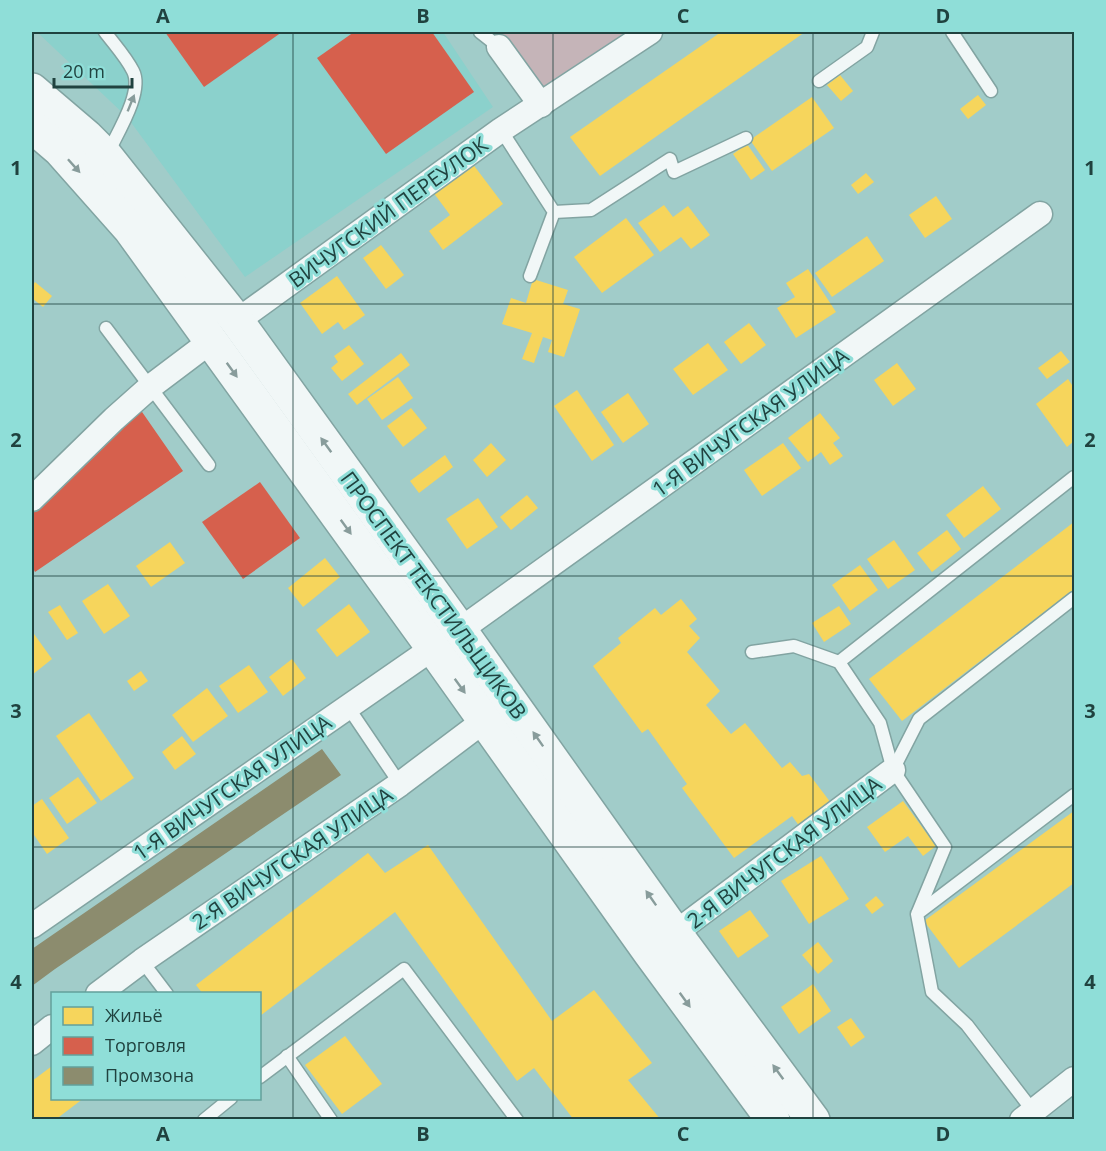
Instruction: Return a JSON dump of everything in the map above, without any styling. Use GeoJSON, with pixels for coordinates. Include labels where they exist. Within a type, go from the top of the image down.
{"type":"FeatureCollection","features":[{"type":"Feature","properties":{"kind":"main road","name":"ПРОСПЕКТ ТЕКСТИЛЬЩИКОВ"},"geometry":{"type":"LineString","coordinates":[[32,90],[106,156],[237,321],[675,933],[813,1119]]}},
{"type":"Feature","properties":{"kind":"main road","name":"ПРОСПЕКТ ТЕКСТИЛЬЩИКОВ"},"geometry":{"type":"LineString","coordinates":[[32,126],[60,150],[130,229],[485,720],[650,953],[773,1119]]}},
{"type":"Feature","properties":{"kind":"main road"},"geometry":{"type":"LineString","coordinates":[[433,648],[460,630]]}},
{"type":"Feature","properties":{"kind":"street","name":"ВИЧУГСКИЙ ПЕРЕУЛОК"},"geometry":{"type":"LineString","coordinates":[[237,321],[501,130],[650,32]]}},
{"type":"Feature","properties":{"kind":"street"},"geometry":{"type":"LineString","coordinates":[[499,47],[541,105]]}},
{"type":"Feature","properties":{"kind":"street","name":"1-Я ВИЧУГСКАЯ УЛИЦА"},"geometry":{"type":"LineString","coordinates":[[460,630],[1040,214]]}},
{"type":"Feature","properties":{"kind":"street"},"geometry":{"type":"LineString","coordinates":[[32,499],[75,455],[150,387],[211,340]]}},
{"type":"Feature","properties":{"kind":"street","name":"1-Я ВИЧУГСКАЯ УЛИЦА"},"geometry":{"type":"LineString","coordinates":[[32,926],[433,648]]}},
{"type":"Feature","properties":{"kind":"street","name":"2-Я ВИЧУГСКАЯ УЛИЦА"},"geometry":{"type":"LineString","coordinates":[[99,992],[400,784],[485,720]]}},
{"type":"Feature","properties":{"kind":"street","name":"2-Я ВИЧУГСКАЯ УЛИЦА"},"geometry":{"type":"LineString","coordinates":[[675,933],[892,770]]}},
{"type":"Feature","properties":{"kind":"street"},"geometry":{"type":"LineString","coordinates":[[32,1043],[51,1028]]}},
{"type":"Feature","properties":{"kind":"street"},"geometry":{"type":"LineString","coordinates":[[1028,1115],[1074,1079]]}},
{"type":"Feature","properties":{"kind":"lane"},"geometry":{"type":"LineString","coordinates":[[105,32],[134,71],[136,80],[133,100],[106,156]]}},
{"type":"Feature","properties":{"kind":"lane"},"geometry":{"type":"LineString","coordinates":[[480,32],[499,47]]}},
{"type":"Feature","properties":{"kind":"lane"},"geometry":{"type":"LineString","coordinates":[[819,81],[867,47],[873,32]]}},
{"type":"Feature","properties":{"kind":"lane"},"geometry":{"type":"LineString","coordinates":[[952,32],[991,91]]}},
{"type":"Feature","properties":{"kind":"lane"},"geometry":{"type":"LineString","coordinates":[[501,130],[554,212]]}},
{"type":"Feature","properties":{"kind":"lane"},"geometry":{"type":"LineString","coordinates":[[554,212],[591,210],[670,159],[674,172],[746,138]]}},
{"type":"Feature","properties":{"kind":"lane"},"geometry":{"type":"LineString","coordinates":[[530,276],[554,212]]}},
{"type":"Feature","properties":{"kind":"lane"},"geometry":{"type":"LineString","coordinates":[[106,328],[209,465]]}},
{"type":"Feature","properties":{"kind":"lane"},"geometry":{"type":"LineString","coordinates":[[839,662],[1074,477]]}},
{"type":"Feature","properties":{"kind":"lane"},"geometry":{"type":"LineString","coordinates":[[892,770],[919,719],[1074,598]]}},
{"type":"Feature","properties":{"kind":"lane"},"geometry":{"type":"LineString","coordinates":[[752,652],[794,646],[839,662],[880,723],[892,770],[945,847],[917,914],[932,992],[967,1025],[1028,1115]]}},
{"type":"Feature","properties":{"kind":"lane"},"geometry":{"type":"LineString","coordinates":[[348,707],[400,784]]}},
{"type":"Feature","properties":{"kind":"lane"},"geometry":{"type":"LineString","coordinates":[[917,914],[1074,795]]}},
{"type":"Feature","properties":{"kind":"lane"},"geometry":{"type":"LineString","coordinates":[[142,961],[166,992]]}},
{"type":"Feature","properties":{"kind":"lane"},"geometry":{"type":"LineString","coordinates":[[261,1076],[404,969],[517,1119]]}},
{"type":"Feature","properties":{"kind":"lane"},"geometry":{"type":"LineString","coordinates":[[287,1056],[331,1119]]}},
{"type":"Feature","properties":{"kind":"lane"},"geometry":{"type":"LineString","coordinates":[[204,1119],[228,1100]]}},
{"type":"Feature","properties":{"kind":"shaded area"},"geometry":{"type":"Polygon","coordinates":[[[37,32],[443,32],[493,107],[245,277],[127,117],[37,32]]]}},
{"type":"Feature","properties":{"kind":"shaded area"},"geometry":{"type":"Polygon","coordinates":[[[490,32],[650,32],[541,105],[490,32]]]}},
{"type":"Feature","properties":{"kind":"building: Жильё"},"geometry":{"type":"Polygon","coordinates":[[[721,32],[805,32],[600,176],[570,137],[721,32]]]}},
{"type":"Feature","properties":{"kind":"building: Жильё"},"geometry":{"type":"Polygon","coordinates":[[[840,75],[853,91],[841,101],[827,85],[840,75]]]}},
{"type":"Feature","properties":{"kind":"building: Жильё"},"geometry":{"type":"Polygon","coordinates":[[[978,95],[986,105],[968,119],[960,109],[978,95]]]}},
{"type":"Feature","properties":{"kind":"building: Жильё"},"geometry":{"type":"Polygon","coordinates":[[[812,97],[834,128],[772,171],[750,140],[812,97]]]}},
{"type":"Feature","properties":{"kind":"building: Жильё"},"geometry":{"type":"Polygon","coordinates":[[[747,144],[765,170],[751,180],[733,154],[747,144]]]}},
{"type":"Feature","properties":{"kind":"building: Жильё"},"geometry":{"type":"Polygon","coordinates":[[[469,159],[503,204],[443,250],[429,231],[450,215],[430,188],[469,159]]]}},
{"type":"Feature","properties":{"kind":"building: Жильё"},"geometry":{"type":"Polygon","coordinates":[[[866,173],[874,182],[858,194],[851,185],[866,173]]]}},
{"type":"Feature","properties":{"kind":"building: Жильё"},"geometry":{"type":"Polygon","coordinates":[[[936,196],[952,219],[925,238],[909,215],[936,196]]]}},
{"type":"Feature","properties":{"kind":"building: Жильё"},"geometry":{"type":"Polygon","coordinates":[[[664,205],[673,217],[688,206],[710,235],[691,249],[681,237],[660,252],[638,223],[664,205]]]}},
{"type":"Feature","properties":{"kind":"building: Жильё"},"geometry":{"type":"Polygon","coordinates":[[[626,218],[654,255],[602,293],[574,257],[626,218]]]}},
{"type":"Feature","properties":{"kind":"building: Жильё"},"geometry":{"type":"Polygon","coordinates":[[[867,236],[884,261],[832,297],[815,273],[867,236]]]}},
{"type":"Feature","properties":{"kind":"building: Жильё"},"geometry":{"type":"Polygon","coordinates":[[[381,245],[404,275],[386,289],[363,258],[381,245]]]}},
{"type":"Feature","properties":{"kind":"building: Жильё"},"geometry":{"type":"Polygon","coordinates":[[[808,269],[836,312],[796,338],[777,308],[795,297],[786,283],[808,269]]]}},
{"type":"Feature","properties":{"kind":"building: Жильё"},"geometry":{"type":"Polygon","coordinates":[[[337,276],[365,315],[344,330],[338,322],[322,334],[300,303],[337,276]]]}},
{"type":"Feature","properties":{"kind":"building: Жильё"},"geometry":{"type":"Polygon","coordinates":[[[533,279],[568,290],[563,304],[580,309],[564,357],[548,352],[552,340],[543,337],[534,363],[522,359],[532,333],[502,324],[511,298],[526,303],[533,279]]]}},
{"type":"Feature","properties":{"kind":"building: Жильё"},"geometry":{"type":"Polygon","coordinates":[[[35,282],[52,296],[43,307],[32,298],[32,287],[35,282]]]}},
{"type":"Feature","properties":{"kind":"building: Жильё"},"geometry":{"type":"Polygon","coordinates":[[[749,323],[766,345],[741,364],[724,342],[749,323]]]}},
{"type":"Feature","properties":{"kind":"building: Жильё"},"geometry":{"type":"Polygon","coordinates":[[[708,343],[728,370],[693,395],[673,369],[708,343]]]}},
{"type":"Feature","properties":{"kind":"building: Жильё"},"geometry":{"type":"Polygon","coordinates":[[[349,345],[364,364],[342,381],[331,368],[338,362],[334,356],[349,345]]]}},
{"type":"Feature","properties":{"kind":"building: Жильё"},"geometry":{"type":"Polygon","coordinates":[[[1061,351],[1070,362],[1047,379],[1038,368],[1061,351]]]}},
{"type":"Feature","properties":{"kind":"building: Жильё"},"geometry":{"type":"Polygon","coordinates":[[[401,353],[410,365],[357,405],[348,394],[401,353]]]}},
{"type":"Feature","properties":{"kind":"building: Жильё"},"geometry":{"type":"Polygon","coordinates":[[[897,363],[916,389],[893,406],[874,380],[897,363]]]}},
{"type":"Feature","properties":{"kind":"building: Жильё"},"geometry":{"type":"Polygon","coordinates":[[[398,377],[413,398],[382,420],[367,399],[398,377]]]}},
{"type":"Feature","properties":{"kind":"building: Жильё"},"geometry":{"type":"Polygon","coordinates":[[[1068,379],[1074,388],[1074,441],[1067,447],[1036,404],[1068,379]]]}},
{"type":"Feature","properties":{"kind":"building: Жильё"},"geometry":{"type":"Polygon","coordinates":[[[577,390],[614,445],[592,461],[554,406],[577,390]]]}},
{"type":"Feature","properties":{"kind":"building: Жильё"},"geometry":{"type":"Polygon","coordinates":[[[628,393],[649,424],[623,443],[601,412],[628,393]]]}},
{"type":"Feature","properties":{"kind":"building: Жильё"},"geometry":{"type":"Polygon","coordinates":[[[411,408],[427,428],[403,447],[387,426],[411,408]]]}},
{"type":"Feature","properties":{"kind":"building: Жильё"},"geometry":{"type":"Polygon","coordinates":[[[820,413],[840,438],[833,443],[843,456],[830,465],[821,452],[808,462],[788,438],[820,413]]]}},
{"type":"Feature","properties":{"kind":"building: Жильё"},"geometry":{"type":"Polygon","coordinates":[[[491,443],[506,460],[487,477],[473,460],[491,443]]]}},
{"type":"Feature","properties":{"kind":"building: Жильё"},"geometry":{"type":"Polygon","coordinates":[[[783,443],[801,468],[762,496],[744,470],[783,443]]]}},
{"type":"Feature","properties":{"kind":"building: Жильё"},"geometry":{"type":"Polygon","coordinates":[[[445,455],[453,467],[419,493],[410,481],[445,455]]]}},
{"type":"Feature","properties":{"kind":"building: Жильё"},"geometry":{"type":"Polygon","coordinates":[[[983,486],[1001,509],[964,538],[946,515],[983,486]]]}},
{"type":"Feature","properties":{"kind":"building: Жильё"},"geometry":{"type":"Polygon","coordinates":[[[527,495],[538,508],[511,530],[500,517],[527,495]]]}},
{"type":"Feature","properties":{"kind":"building: Жильё"},"geometry":{"type":"Polygon","coordinates":[[[478,498],[498,527],[467,549],[446,519],[478,498]]]}},
{"type":"Feature","properties":{"kind":"building: Жильё"},"geometry":{"type":"Polygon","coordinates":[[[1074,522],[1074,589],[902,721],[869,679],[1074,522]]]}},
{"type":"Feature","properties":{"kind":"building: Жильё"},"geometry":{"type":"Polygon","coordinates":[[[947,530],[961,549],[932,572],[917,553],[947,530]]]}},
{"type":"Feature","properties":{"kind":"building: Жильё"},"geometry":{"type":"Polygon","coordinates":[[[894,540],[915,570],[888,589],[867,559],[894,540]]]}},
{"type":"Feature","properties":{"kind":"building: Жильё"},"geometry":{"type":"Polygon","coordinates":[[[170,542],[185,563],[151,587],[136,566],[170,542]]]}},
{"type":"Feature","properties":{"kind":"building: Жильё"},"geometry":{"type":"Polygon","coordinates":[[[325,558],[340,577],[303,607],[288,588],[325,558]]]}},
{"type":"Feature","properties":{"kind":"building: Жильё"},"geometry":{"type":"Polygon","coordinates":[[[860,565],[878,590],[850,611],[832,585],[860,565]]]}},
{"type":"Feature","properties":{"kind":"building: Жильё"},"geometry":{"type":"Polygon","coordinates":[[[108,584],[130,616],[104,634],[82,601],[108,584]]]}},
{"type":"Feature","properties":{"kind":"building: Жильё"},"geometry":{"type":"Polygon","coordinates":[[[681,599],[697,619],[689,626],[700,638],[687,652],[720,691],[706,705],[731,734],[745,723],[782,768],[790,762],[802,776],[809,774],[831,803],[800,827],[792,816],[734,858],[682,788],[687,784],[648,729],[642,733],[593,666],[621,643],[618,638],[655,608],[661,615],[681,599]]]}},
{"type":"Feature","properties":{"kind":"building: Жильё"},"geometry":{"type":"Polygon","coordinates":[[[349,604],[370,632],[337,657],[316,630],[349,604]]]}},
{"type":"Feature","properties":{"kind":"building: Жильё"},"geometry":{"type":"Polygon","coordinates":[[[60,605],[78,633],[67,640],[48,612],[60,605]]]}},
{"type":"Feature","properties":{"kind":"building: Жильё"},"geometry":{"type":"Polygon","coordinates":[[[839,606],[851,624],[824,642],[812,623],[839,606]]]}},
{"type":"Feature","properties":{"kind":"building: Жильё"},"geometry":{"type":"Polygon","coordinates":[[[34,634],[52,659],[32,675],[32,636],[34,634]]]}},
{"type":"Feature","properties":{"kind":"building: Жильё"},"geometry":{"type":"Polygon","coordinates":[[[292,659],[306,678],[283,696],[269,677],[292,659]]]}},
{"type":"Feature","properties":{"kind":"building: Жильё"},"geometry":{"type":"Polygon","coordinates":[[[249,665],[268,692],[238,713],[219,686],[249,665]]]}},
{"type":"Feature","properties":{"kind":"building: Жильё"},"geometry":{"type":"Polygon","coordinates":[[[141,671],[148,681],[134,691],[127,681],[141,671]]]}},
{"type":"Feature","properties":{"kind":"building: Жильё"},"geometry":{"type":"Polygon","coordinates":[[[207,688],[228,716],[193,742],[172,715],[207,688]]]}},
{"type":"Feature","properties":{"kind":"building: Жильё"},"geometry":{"type":"Polygon","coordinates":[[[89,713],[134,778],[101,801],[56,736],[89,713]]]}},
{"type":"Feature","properties":{"kind":"building: Жильё"},"geometry":{"type":"Polygon","coordinates":[[[182,736],[196,754],[175,770],[162,752],[182,736]]]}},
{"type":"Feature","properties":{"kind":"building: Жильё"},"geometry":{"type":"Polygon","coordinates":[[[78,777],[97,803],[67,824],[49,798],[78,777]]]}},
{"type":"Feature","properties":{"kind":"building: Жильё"},"geometry":{"type":"Polygon","coordinates":[[[42,799],[69,838],[47,854],[32,832],[32,806],[42,799]]]}},
{"type":"Feature","properties":{"kind":"building: Жильё"},"geometry":{"type":"Polygon","coordinates":[[[903,801],[936,846],[923,856],[908,836],[885,852],[867,827],[903,801]]]}},
{"type":"Feature","properties":{"kind":"building: Жильё"},"geometry":{"type":"Polygon","coordinates":[[[1074,811],[1074,883],[959,968],[924,921],[1074,811]]]}},
{"type":"Feature","properties":{"kind":"building: Жильё"},"geometry":{"type":"Polygon","coordinates":[[[428,845],[552,1021],[594,990],[652,1063],[628,1080],[661,1120],[574,1120],[534,1068],[517,1081],[395,912],[261,1015],[261,992],[201,992],[196,985],[368,853],[385,873],[428,845]]]}},
{"type":"Feature","properties":{"kind":"building: Жильё"},"geometry":{"type":"Polygon","coordinates":[[[821,856],[849,899],[809,924],[781,881],[821,856]]]}},
{"type":"Feature","properties":{"kind":"building: Жильё"},"geometry":{"type":"Polygon","coordinates":[[[876,896],[884,905],[872,914],[865,905],[876,896]]]}},
{"type":"Feature","properties":{"kind":"building: Жильё"},"geometry":{"type":"Polygon","coordinates":[[[750,910],[769,936],[738,958],[719,931],[750,910]]]}},
{"type":"Feature","properties":{"kind":"building: Жильё"},"geometry":{"type":"Polygon","coordinates":[[[818,942],[833,961],[818,974],[802,955],[818,942]]]}},
{"type":"Feature","properties":{"kind":"building: Жильё"},"geometry":{"type":"Polygon","coordinates":[[[813,984],[831,1011],[799,1034],[781,1007],[813,984]]]}},
{"type":"Feature","properties":{"kind":"building: Жильё"},"geometry":{"type":"Polygon","coordinates":[[[851,1018],[865,1037],[851,1047],[837,1027],[851,1018]]]}},
{"type":"Feature","properties":{"kind":"building: Жильё"},"geometry":{"type":"Polygon","coordinates":[[[345,1036],[382,1084],[342,1114],[305,1065],[345,1036]]]}},
{"type":"Feature","properties":{"kind":"building: Жильё"},"geometry":{"type":"Polygon","coordinates":[[[51,1067],[51,1100],[81,1100],[55,1120],[32,1120],[32,1081],[51,1067]]]}},
{"type":"Feature","properties":{"kind":"building: Торговля"},"geometry":{"type":"Polygon","coordinates":[[[165,32],[282,32],[204,87],[165,32]]]}},
{"type":"Feature","properties":{"kind":"building: Торговля"},"geometry":{"type":"Polygon","coordinates":[[[354,32],[432,32],[474,92],[386,154],[317,58],[354,32]]]}},
{"type":"Feature","properties":{"kind":"building: Торговля"},"geometry":{"type":"Polygon","coordinates":[[[140,409],[183,471],[35,572],[32,566],[32,510],[56,494],[49,483],[140,409]]]}},
{"type":"Feature","properties":{"kind":"building: Торговля"},"geometry":{"type":"Polygon","coordinates":[[[260,482],[300,538],[243,579],[202,522],[260,482]]]}},
{"type":"Feature","properties":{"kind":"building: Промзона"},"geometry":{"type":"Polygon","coordinates":[[[322,749],[341,775],[32,986],[32,949],[322,749]]]}}]}
